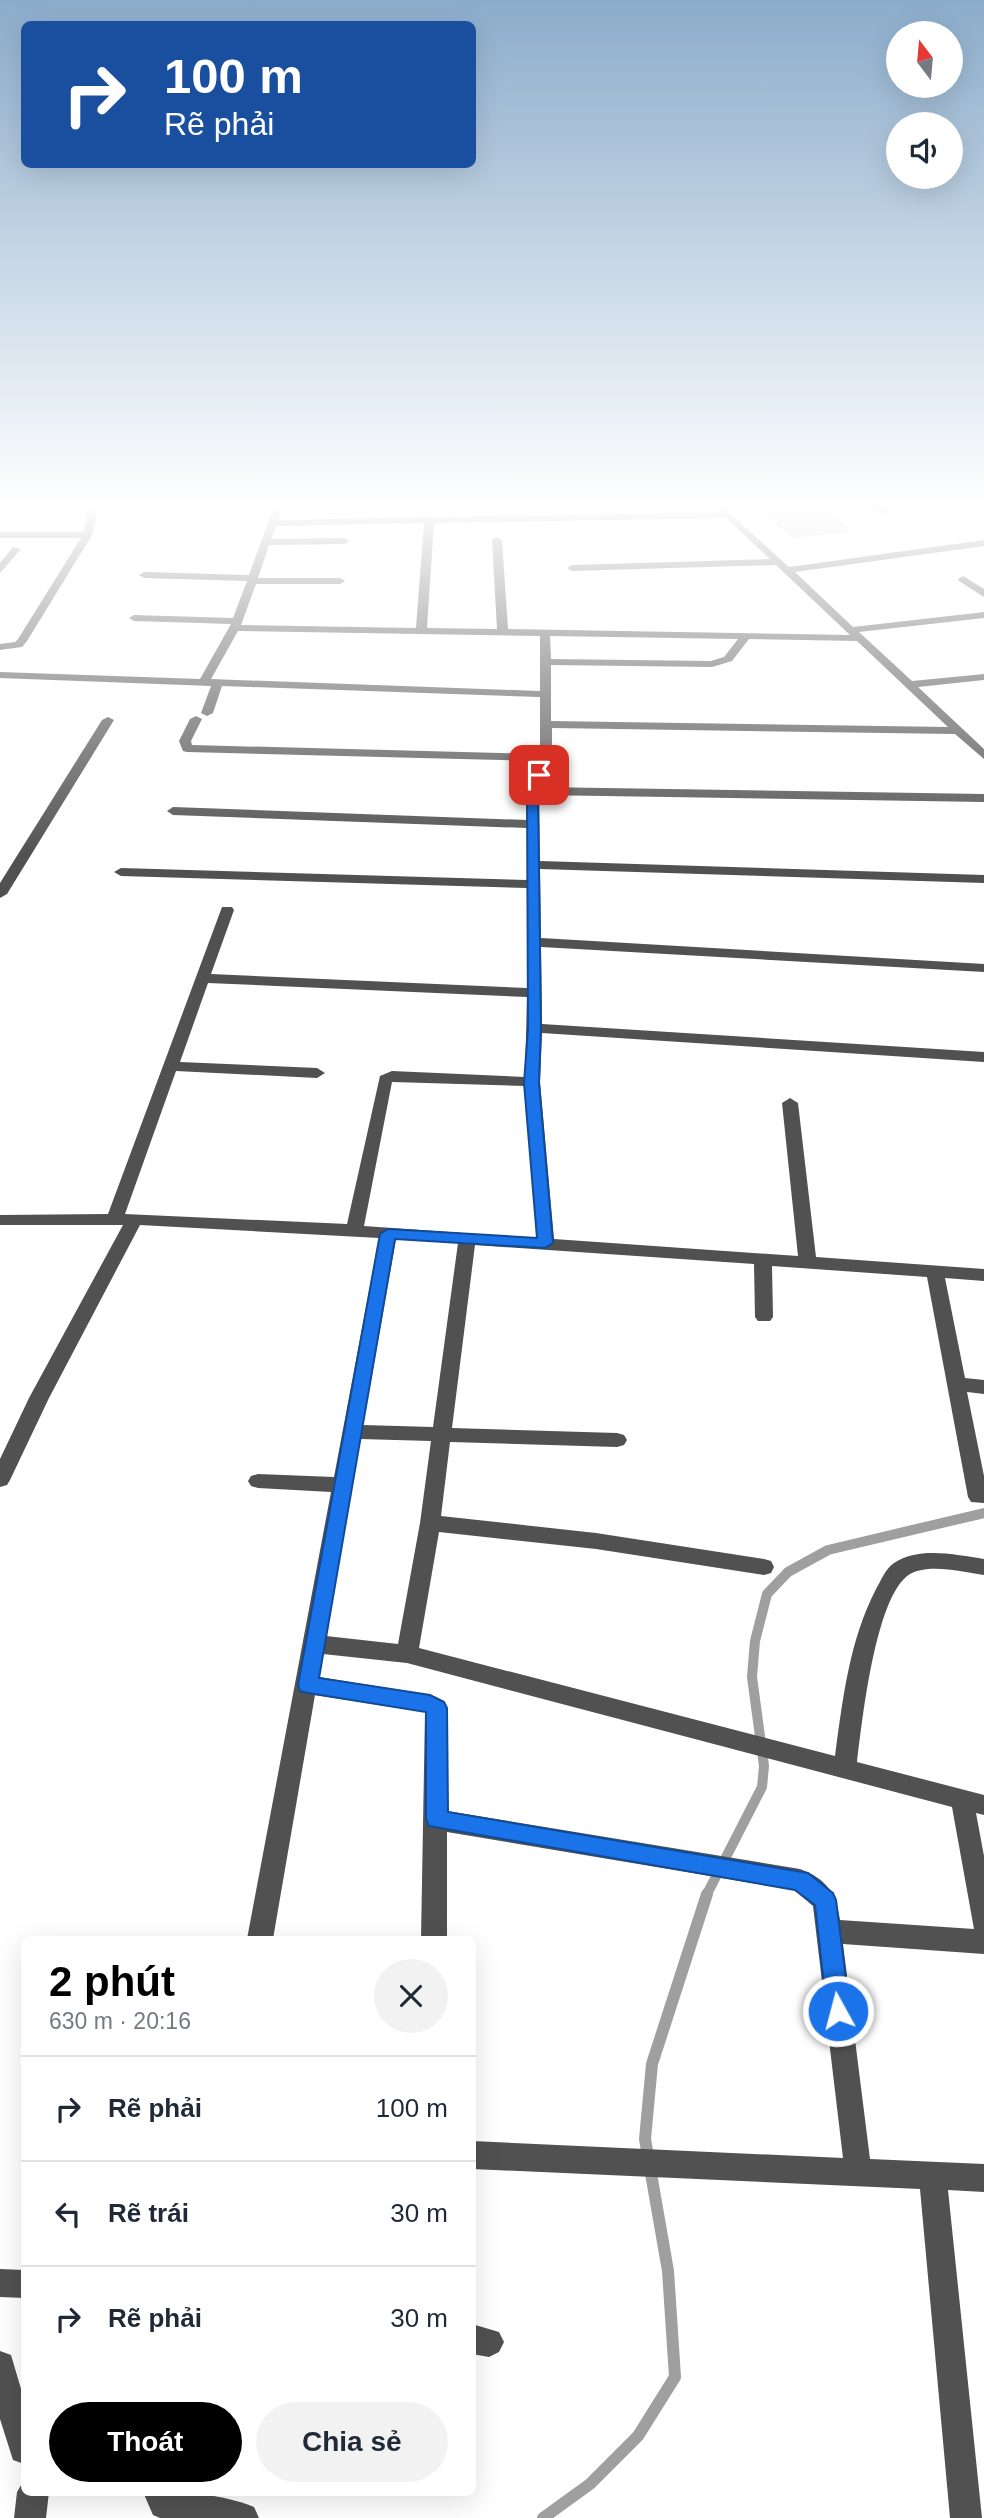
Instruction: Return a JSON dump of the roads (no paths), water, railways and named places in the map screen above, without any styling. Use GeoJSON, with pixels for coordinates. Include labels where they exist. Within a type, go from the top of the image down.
{"type":"FeatureCollection","features":[{"type":"Feature","properties":{"kind":"street"},"geometry":{"type":"LineString","coordinates":[[0,647],[18,645],[34,622]]}},
{"type":"Feature","properties":{"kind":"street"},"geometry":{"type":"LineString","coordinates":[[185,622],[421,632],[860,638]]}},
{"type":"Feature","properties":{"kind":"street"},"geometry":{"type":"LineString","coordinates":[[204,682],[237,622]]}},
{"type":"Feature","properties":{"kind":"street"},"geometry":{"type":"LineString","coordinates":[[421,632],[422,622]]}},
{"type":"Feature","properties":{"kind":"street"},"geometry":{"type":"LineString","coordinates":[[502,622],[503,634]]}},
{"type":"Feature","properties":{"kind":"street"},"geometry":{"type":"LineString","coordinates":[[843,622],[957,731],[983,752]]}},
{"type":"Feature","properties":{"kind":"street"},"geometry":{"type":"LineString","coordinates":[[852,630],[927,622]]}},
{"type":"Feature","properties":{"kind":"street"},"geometry":{"type":"LineString","coordinates":[[545,635],[543,694],[546,758],[533,792],[535,1028],[531,1083],[545,1243]]}},
{"type":"Feature","properties":{"kind":"street"},"geometry":{"type":"LineString","coordinates":[[544,662],[712,664],[728,659],[745,637]]}},
{"type":"Feature","properties":{"kind":"street"},"geometry":{"type":"LineString","coordinates":[[0,675],[543,694]]}},
{"type":"Feature","properties":{"kind":"street"},"geometry":{"type":"LineString","coordinates":[[909,685],[984,677]]}},
{"type":"Feature","properties":{"kind":"street"},"geometry":{"type":"LineString","coordinates":[[218,682],[185,741],[187,748],[546,758]]}},
{"type":"Feature","properties":{"kind":"street"},"geometry":{"type":"LineString","coordinates":[[2,889],[108,720]]}},
{"type":"Feature","properties":{"kind":"street"},"geometry":{"type":"LineString","coordinates":[[544,724],[957,731]]}},
{"type":"Feature","properties":{"kind":"street"},"geometry":{"type":"LineString","coordinates":[[533,792],[984,799]]}},
{"type":"Feature","properties":{"kind":"street"},"geometry":{"type":"LineString","coordinates":[[173,811],[533,824]]}},
{"type":"Feature","properties":{"kind":"street"},"geometry":{"type":"LineString","coordinates":[[532,865],[984,879]]}},
{"type":"Feature","properties":{"kind":"street"},"geometry":{"type":"LineString","coordinates":[[121,872],[533,884]]}},
{"type":"Feature","properties":{"kind":"street"},"geometry":{"type":"LineString","coordinates":[[0,1480],[124,1220],[171,1066],[227,909]]}},
{"type":"Feature","properties":{"kind":"street"},"geometry":{"type":"LineString","coordinates":[[534,942],[984,968]]}},
{"type":"Feature","properties":{"kind":"street"},"geometry":{"type":"LineString","coordinates":[[202,978],[534,993]]}},
{"type":"Feature","properties":{"kind":"street"},"geometry":{"type":"LineString","coordinates":[[535,1028],[984,1057]]}},
{"type":"Feature","properties":{"kind":"street"},"geometry":{"type":"LineString","coordinates":[[171,1066],[317,1073]]}},
{"type":"Feature","properties":{"kind":"street"},"geometry":{"type":"LineString","coordinates":[[354,1231],[385,1079],[392,1076],[531,1083]]}},
{"type":"Feature","properties":{"kind":"street"},"geometry":{"type":"LineString","coordinates":[[790,1103],[808,1263]]}},
{"type":"Feature","properties":{"kind":"street"},"geometry":{"type":"LineString","coordinates":[[0,1220],[124,1220],[354,1231],[984,1275]]}},
{"type":"Feature","properties":{"kind":"street"},"geometry":{"type":"LineString","coordinates":[[261,1936],[388,1234]]}},
{"type":"Feature","properties":{"kind":"street"},"geometry":{"type":"LineString","coordinates":[[407,1654],[430,1523],[467,1239]]}},
{"type":"Feature","properties":{"kind":"street"},"geometry":{"type":"LineString","coordinates":[[764,1260],[764,1317]]}},
{"type":"Feature","properties":{"kind":"street"},"geometry":{"type":"LineString","coordinates":[[935,1272],[978,1497]]}},
{"type":"Feature","properties":{"kind":"street"},"geometry":{"type":"LineString","coordinates":[[956,1384],[984,1387]]}},
{"type":"Feature","properties":{"kind":"street"},"geometry":{"type":"LineString","coordinates":[[352,1432],[617,1440]]}},
{"type":"Feature","properties":{"kind":"street"},"geometry":{"type":"LineString","coordinates":[[258,1481],[343,1485]]}},
{"type":"Feature","properties":{"kind":"street"},"geometry":{"type":"LineString","coordinates":[[430,1523],[596,1541],[764,1567]]}},
{"type":"Feature","properties":{"kind":"street"},"geometry":{"type":"LineString","coordinates":[[845,1768],[864,1639],[873,1612],[895,1575],[905,1566],[941,1562],[984,1567]]}},
{"type":"Feature","properties":{"kind":"street"},"geometry":{"type":"LineString","coordinates":[[315,1644],[407,1654],[973,1802],[984,1925]]}},
{"type":"Feature","properties":{"kind":"street"},"geometry":{"type":"LineString","coordinates":[[308,1685],[430,1704],[436,1708],[434,1936]]}},
{"type":"Feature","properties":{"kind":"street"},"geometry":{"type":"LineString","coordinates":[[437,1819],[800,1880],[815,1890],[825,1900],[858,2172]]}},
{"type":"Feature","properties":{"kind":"street"},"geometry":{"type":"LineString","coordinates":[[829,1931],[984,1942]]}},
{"type":"Feature","properties":{"kind":"street"},"geometry":{"type":"LineString","coordinates":[[476,2155],[984,2178]]}},
{"type":"Feature","properties":{"kind":"street"},"geometry":{"type":"LineString","coordinates":[[933,2176],[966,2518]]}},
{"type":"Feature","properties":{"kind":"street"},"geometry":{"type":"LineString","coordinates":[[0,2283],[21,2284]]}},
{"type":"Feature","properties":{"kind":"street"},"geometry":{"type":"LineString","coordinates":[[0,2367],[21,2439]]}},
{"type":"Feature","properties":{"kind":"street"},"geometry":{"type":"LineString","coordinates":[[30,2518],[33,2496]]}},
{"type":"Feature","properties":{"kind":"street"},"geometry":{"type":"LineString","coordinates":[[161,2496],[164,2504],[243,2518]]}},
{"type":"Feature","properties":{"kind":"waterway"},"geometry":{"type":"LineString","coordinates":[[707,1894],[762,1787],[764,1766],[752,1677],[755,1641],[767,1594],[788,1572],[828,1550],[984,1513]]}},
{"type":"Feature","properties":{"kind":"waterway"},"geometry":{"type":"LineString","coordinates":[[543,2518],[590,2484],[638,2436],[675,2377],[668,2271],[645,2139],[652,2064],[707,1894]]}}]}
